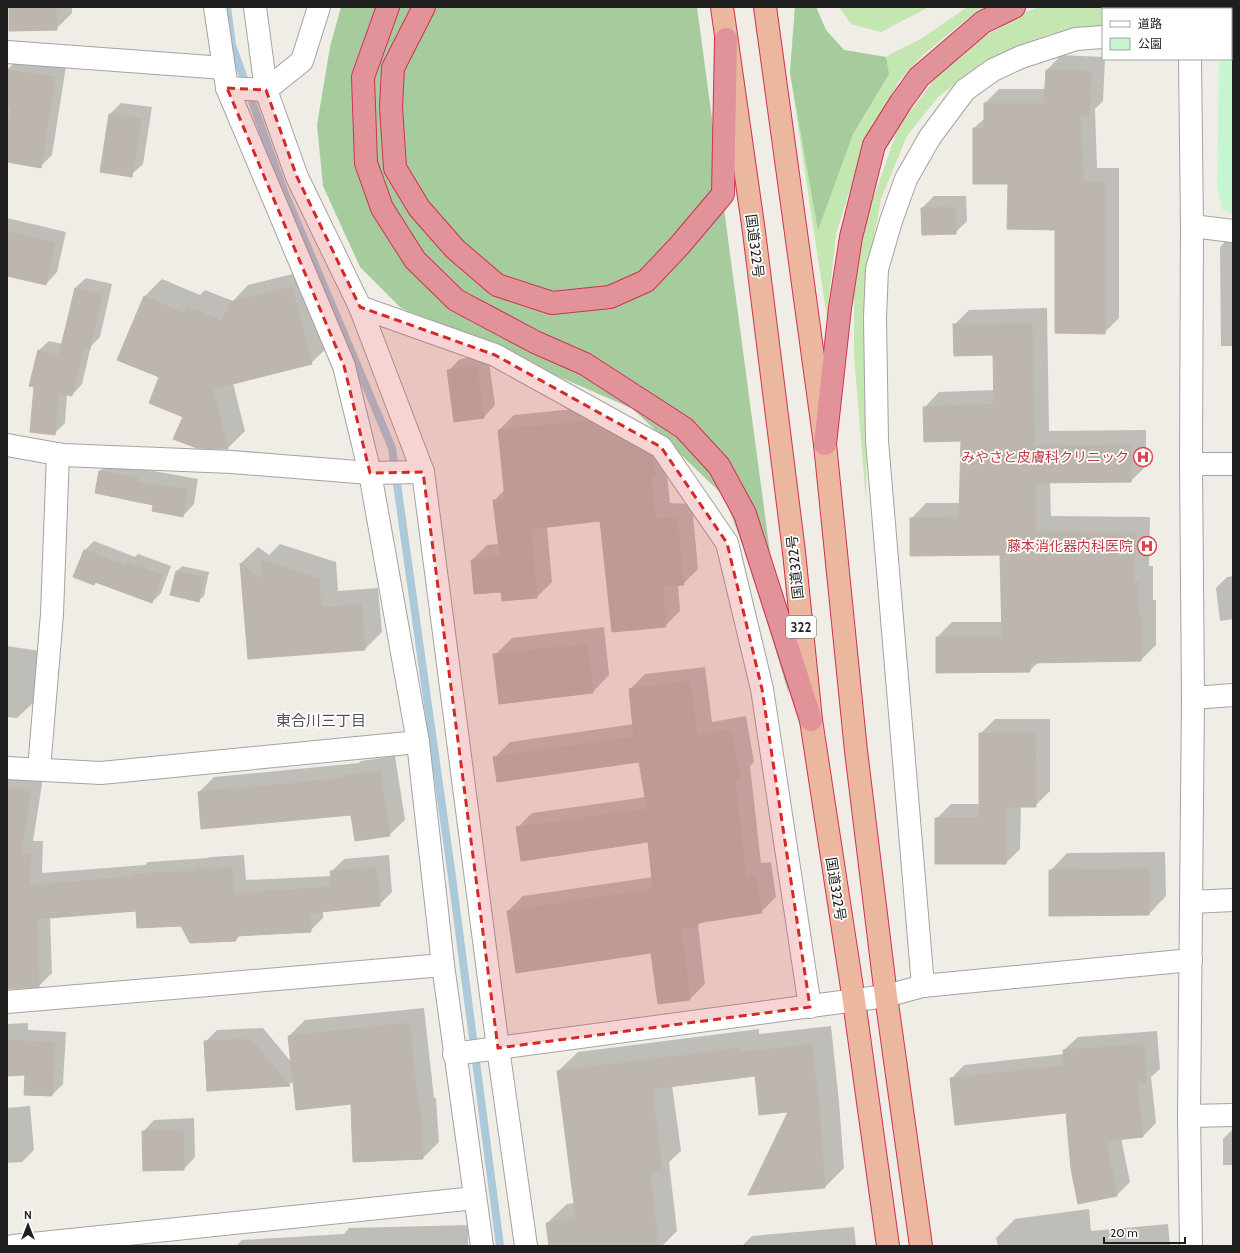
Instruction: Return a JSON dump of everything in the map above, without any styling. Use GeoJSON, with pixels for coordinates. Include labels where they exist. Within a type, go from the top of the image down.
{"type":"FeatureCollection","features":[{"type":"Feature","properties":{"kind":"highway"},"geometry":{"type":"LineString","coordinates":[[388,7],[363,77],[366,164],[382,208],[415,260],[456,300],[535,342],[585,364],[684,428],[719,466],[745,514],[811,720]]}},
{"type":"Feature","properties":{"kind":"highway"},"geometry":{"type":"LineString","coordinates":[[424,7],[393,68],[391,107],[395,168],[419,208],[455,249],[497,285],[552,303],[610,297],[646,281],[680,245],[723,194],[726,39]]}},
{"type":"Feature","properties":{"kind":"highway","name":"国道322号"},"geometry":{"type":"LineString","coordinates":[[722,7],[754,232],[791,528],[811,720],[854,1001],[888,1246]]}},
{"type":"Feature","properties":{"kind":"highway"},"geometry":{"type":"LineString","coordinates":[[765,7],[825,444],[856,751],[886,996],[921,1246]]}},
{"type":"Feature","properties":{"kind":"highway"},"geometry":{"type":"LineString","coordinates":[[825,444],[840,308],[851,237],[874,145],[901,102],[919,77],[983,22],[1014,7]]}},
{"type":"Feature","properties":{"kind":"street"},"geometry":{"type":"LineString","coordinates":[[215,7],[226,78],[344,366],[370,473],[418,742],[442,964],[482,1246]]}},
{"type":"Feature","properties":{"kind":"street"},"geometry":{"type":"LineString","coordinates":[[255,7],[266,90],[297,176],[360,307],[423,472],[498,1048],[526,1246]]}},
{"type":"Feature","properties":{"kind":"street"},"geometry":{"type":"LineString","coordinates":[[266,90],[302,61],[319,7]]}},
{"type":"Feature","properties":{"kind":"street"},"geometry":{"type":"LineString","coordinates":[[923,986],[877,441],[875,318],[877,269],[890,221],[906,179],[930,136],[965,90],[993,70],[1021,57],[1076,39],[1102,37]]}},
{"type":"Feature","properties":{"kind":"street"},"geometry":{"type":"LineString","coordinates":[[7,52],[226,78],[266,90]]}},
{"type":"Feature","properties":{"kind":"street"},"geometry":{"type":"LineString","coordinates":[[1190,60],[1192,226],[1190,464],[1193,698],[1189,1116],[1191,1246]]}},
{"type":"Feature","properties":{"kind":"street"},"geometry":{"type":"LineString","coordinates":[[1192,226],[1233,231]]}},
{"type":"Feature","properties":{"kind":"street"},"geometry":{"type":"LineString","coordinates":[[360,307],[495,355],[661,447],[727,543],[762,688],[810,1007]]}},
{"type":"Feature","properties":{"kind":"street"},"geometry":{"type":"LineString","coordinates":[[7,445],[58,454],[239,462],[370,473],[423,472]]}},
{"type":"Feature","properties":{"kind":"street"},"geometry":{"type":"LineString","coordinates":[[39,769],[52,614],[58,454]]}},
{"type":"Feature","properties":{"kind":"street"},"geometry":{"type":"LineString","coordinates":[[1190,464],[1233,464]]}},
{"type":"Feature","properties":{"kind":"street"},"geometry":{"type":"LineString","coordinates":[[1193,698],[1233,696]]}},
{"type":"Feature","properties":{"kind":"street"},"geometry":{"type":"LineString","coordinates":[[7,768],[101,773],[418,742]]}},
{"type":"Feature","properties":{"kind":"street"},"geometry":{"type":"LineString","coordinates":[[1191,902],[1233,900]]}},
{"type":"Feature","properties":{"kind":"street"},"geometry":{"type":"LineString","coordinates":[[454,1054],[854,1001],[886,996],[923,986],[1191,960]]}},
{"type":"Feature","properties":{"kind":"street"},"geometry":{"type":"LineString","coordinates":[[7,1002],[442,964]]}},
{"type":"Feature","properties":{"kind":"street"},"geometry":{"type":"LineString","coordinates":[[1189,1116],[1233,1115]]}},
{"type":"Feature","properties":{"kind":"street"},"geometry":{"type":"LineString","coordinates":[[13,1246],[475,1198]]}},
{"type":"Feature","properties":{"kind":"highlighted area"},"geometry":{"type":"Polygon","coordinates":[[[227,88],[266,90],[297,177],[360,307],[495,355],[661,447],[727,543],[762,689],[810,1007],[498,1048],[423,472],[370,473],[344,366],[227,88]]]}},
{"type":"Feature","properties":{"kind":"green space"},"geometry":{"type":"Polygon","coordinates":[[[341,7],[697,7],[789,695],[750,564],[724,496],[633,409],[401,308],[360,267],[323,186],[317,125],[330,47],[341,7]]]}},
{"type":"Feature","properties":{"kind":"green space"},"geometry":{"type":"Polygon","coordinates":[[[795,7],[816,7],[826,30],[844,50],[886,57],[919,40],[966,8],[991,7],[968,18],[923,55],[898,82],[859,161],[836,234],[827,318],[790,73],[795,7]]]}},
{"type":"Feature","properties":{"kind":"green space"},"geometry":{"type":"Polygon","coordinates":[[[795,7],[816,7],[826,30],[844,50],[886,57],[889,74],[853,134],[818,230],[790,73],[795,7]]]}},
{"type":"Feature","properties":{"kind":"green space"},"geometry":{"type":"Polygon","coordinates":[[[839,7],[929,7],[881,32],[851,24],[839,7]]]}},
{"type":"Feature","properties":{"kind":"green space"},"geometry":{"type":"Polygon","coordinates":[[[1039,7],[1152,7],[1102,8],[1102,26],[1085,30],[1050,34],[993,57],[938,97],[907,136],[881,199],[865,287],[867,421],[866,501],[854,354],[854,290],[861,244],[871,205],[898,128],[933,81],[974,42],[1026,12],[1039,7]]]}},
{"type":"Feature","properties":{"kind":"green space"},"geometry":{"type":"Polygon","coordinates":[[[1233,46],[1233,215],[1222,209],[1217,186],[1219,60],[1232,60],[1233,46]]]}},
{"type":"Feature","properties":{"kind":"building"},"geometry":{"type":"Polygon","coordinates":[[[9,7],[56,7],[57,30],[9,31],[9,7]]]}},
{"type":"Feature","properties":{"kind":"building"},"geometry":{"type":"Polygon","coordinates":[[[7,70],[55,77],[41,168],[7,162],[7,130],[11,107],[7,107],[7,70]]]}},
{"type":"Feature","properties":{"kind":"building"},"geometry":{"type":"Polygon","coordinates":[[[1046,70],[1091,71],[1089,116],[1080,116],[1083,182],[1105,182],[1105,334],[1055,333],[1055,230],[1007,229],[1008,184],[973,184],[973,128],[984,128],[984,103],[1044,103],[1046,70]]]}},
{"type":"Feature","properties":{"kind":"building"},"geometry":{"type":"Polygon","coordinates":[[[109,114],[141,119],[132,177],[100,172],[109,114]]]}},
{"type":"Feature","properties":{"kind":"building"},"geometry":{"type":"Polygon","coordinates":[[[955,207],[956,234],[922,235],[921,208],[955,207]]]}},
{"type":"Feature","properties":{"kind":"building"},"geometry":{"type":"Polygon","coordinates":[[[7,232],[55,243],[46,285],[7,276],[7,232]]]}},
{"type":"Feature","properties":{"kind":"building"},"geometry":{"type":"Polygon","coordinates":[[[292,287],[312,364],[213,389],[228,449],[197,448],[173,439],[183,417],[149,403],[159,377],[117,360],[144,296],[184,313],[187,306],[222,321],[230,302],[292,287]]]}},
{"type":"Feature","properties":{"kind":"building"},"geometry":{"type":"Polygon","coordinates":[[[75,288],[102,294],[90,349],[84,346],[72,396],[58,393],[55,435],[30,432],[34,387],[29,386],[38,350],[59,355],[75,288]]]}},
{"type":"Feature","properties":{"kind":"building"},"geometry":{"type":"Polygon","coordinates":[[[1032,323],[1034,446],[1131,445],[1131,482],[1035,483],[1036,531],[1135,532],[1134,581],[1138,581],[1138,615],[1141,615],[1141,661],[1030,663],[1030,672],[936,673],[936,637],[1002,637],[1000,555],[910,556],[910,518],[959,517],[961,441],[924,442],[923,407],[994,404],[993,355],[954,356],[953,324],[1032,323]]]}},
{"type":"Feature","properties":{"kind":"building"},"geometry":{"type":"Polygon","coordinates":[[[477,366],[484,418],[454,422],[447,370],[477,366]]]}},
{"type":"Feature","properties":{"kind":"building"},"geometry":{"type":"Polygon","coordinates":[[[587,421],[652,456],[656,477],[651,477],[655,517],[677,519],[684,585],[662,587],[666,627],[612,632],[600,521],[531,529],[537,598],[502,601],[501,592],[474,594],[471,560],[500,557],[493,500],[505,499],[498,430],[587,421]]]}},
{"type":"Feature","properties":{"kind":"building"},"geometry":{"type":"Polygon","coordinates":[[[99,471],[138,478],[137,482],[187,490],[183,517],[152,511],[153,505],[95,493],[99,471]]]}},
{"type":"Feature","properties":{"kind":"building"},"geometry":{"type":"Polygon","coordinates":[[[84,550],[126,566],[128,562],[162,575],[152,603],[95,582],[94,585],[73,577],[84,550]]]}},
{"type":"Feature","properties":{"kind":"building"},"geometry":{"type":"Polygon","coordinates":[[[262,560],[319,579],[321,608],[361,604],[365,650],[248,659],[240,563],[262,579],[262,560]]]}},
{"type":"Feature","properties":{"kind":"building"},"geometry":{"type":"Polygon","coordinates":[[[176,571],[204,578],[199,602],[170,595],[176,571]]]}},
{"type":"Feature","properties":{"kind":"building"},"geometry":{"type":"Polygon","coordinates":[[[587,644],[593,693],[499,704],[493,654],[587,644]]]}},
{"type":"Feature","properties":{"kind":"building"},"geometry":{"type":"Polygon","coordinates":[[[690,681],[697,736],[731,730],[740,778],[735,779],[746,878],[756,876],[762,913],[697,923],[698,927],[681,929],[690,1000],[658,1004],[651,953],[516,973],[507,911],[653,889],[648,842],[521,861],[516,827],[647,809],[639,762],[497,782],[493,757],[634,737],[629,689],[690,681]]]}},
{"type":"Feature","properties":{"kind":"building"},"geometry":{"type":"Polygon","coordinates":[[[979,733],[1035,733],[1036,807],[1006,807],[1006,864],[935,864],[935,818],[979,818],[979,733]]]}},
{"type":"Feature","properties":{"kind":"building"},"geometry":{"type":"Polygon","coordinates":[[[380,771],[390,836],[355,841],[351,815],[201,829],[198,792],[345,778],[345,776],[380,771]]]}},
{"type":"Feature","properties":{"kind":"building"},"geometry":{"type":"Polygon","coordinates":[[[7,787],[30,791],[21,854],[31,854],[29,885],[134,877],[134,874],[196,871],[196,869],[232,867],[233,893],[332,887],[330,871],[376,867],[380,906],[310,913],[311,932],[236,936],[236,941],[190,943],[181,926],[137,928],[136,911],[37,919],[39,987],[7,989],[7,787]]]}},
{"type":"Feature","properties":{"kind":"building"},"geometry":{"type":"Polygon","coordinates":[[[1149,869],[1149,915],[1049,916],[1049,870],[1149,869]]]}},
{"type":"Feature","properties":{"kind":"building"},"geometry":{"type":"Polygon","coordinates":[[[409,1023],[419,1113],[421,1113],[423,1159],[353,1162],[351,1104],[296,1110],[288,1036],[409,1023]]]}},
{"type":"Feature","properties":{"kind":"building"},"geometry":{"type":"Polygon","coordinates":[[[251,1039],[290,1086],[207,1091],[204,1041],[251,1039]]]}},
{"type":"Feature","properties":{"kind":"building"},"geometry":{"type":"Polygon","coordinates":[[[7,1040],[55,1043],[52,1096],[24,1095],[25,1075],[7,1076],[7,1040]]]}},
{"type":"Feature","properties":{"kind":"building"},"geometry":{"type":"Polygon","coordinates":[[[1144,1044],[1146,1083],[1137,1084],[1143,1137],[1106,1141],[1117,1196],[1078,1204],[1071,1169],[1066,1113],[955,1125],[950,1078],[1064,1066],[1063,1050],[1144,1044]]]}},
{"type":"Feature","properties":{"kind":"building"},"geometry":{"type":"Polygon","coordinates":[[[812,1045],[825,1188],[748,1195],[788,1112],[759,1115],[755,1076],[652,1089],[662,1171],[650,1172],[658,1246],[549,1246],[546,1223],[576,1219],[557,1071],[740,1048],[740,1052],[812,1045]]]}},
{"type":"Feature","properties":{"kind":"building"},"geometry":{"type":"Polygon","coordinates":[[[183,1130],[184,1170],[143,1171],[142,1131],[183,1130]]]}},
{"type":"Feature","properties":{"kind":"waterway"},"geometry":{"type":"LineString","coordinates":[[227,7],[232,45],[284,191],[392,448],[452,877],[500,1246]]}},
{"type":"Feature","properties":{"kind":"place","name":"みやさと皮膚科クリニック"},"geometry":{"type":"Point","coordinates":[1143,457]}},
{"type":"Feature","properties":{"kind":"place","name":"藤本消化器内科医院"},"geometry":{"type":"Point","coordinates":[1147,546]}},
{"type":"Feature","properties":{"kind":"district","name":"東合川三丁目"},"geometry":{"type":"Point","coordinates":[321,721]}}]}
